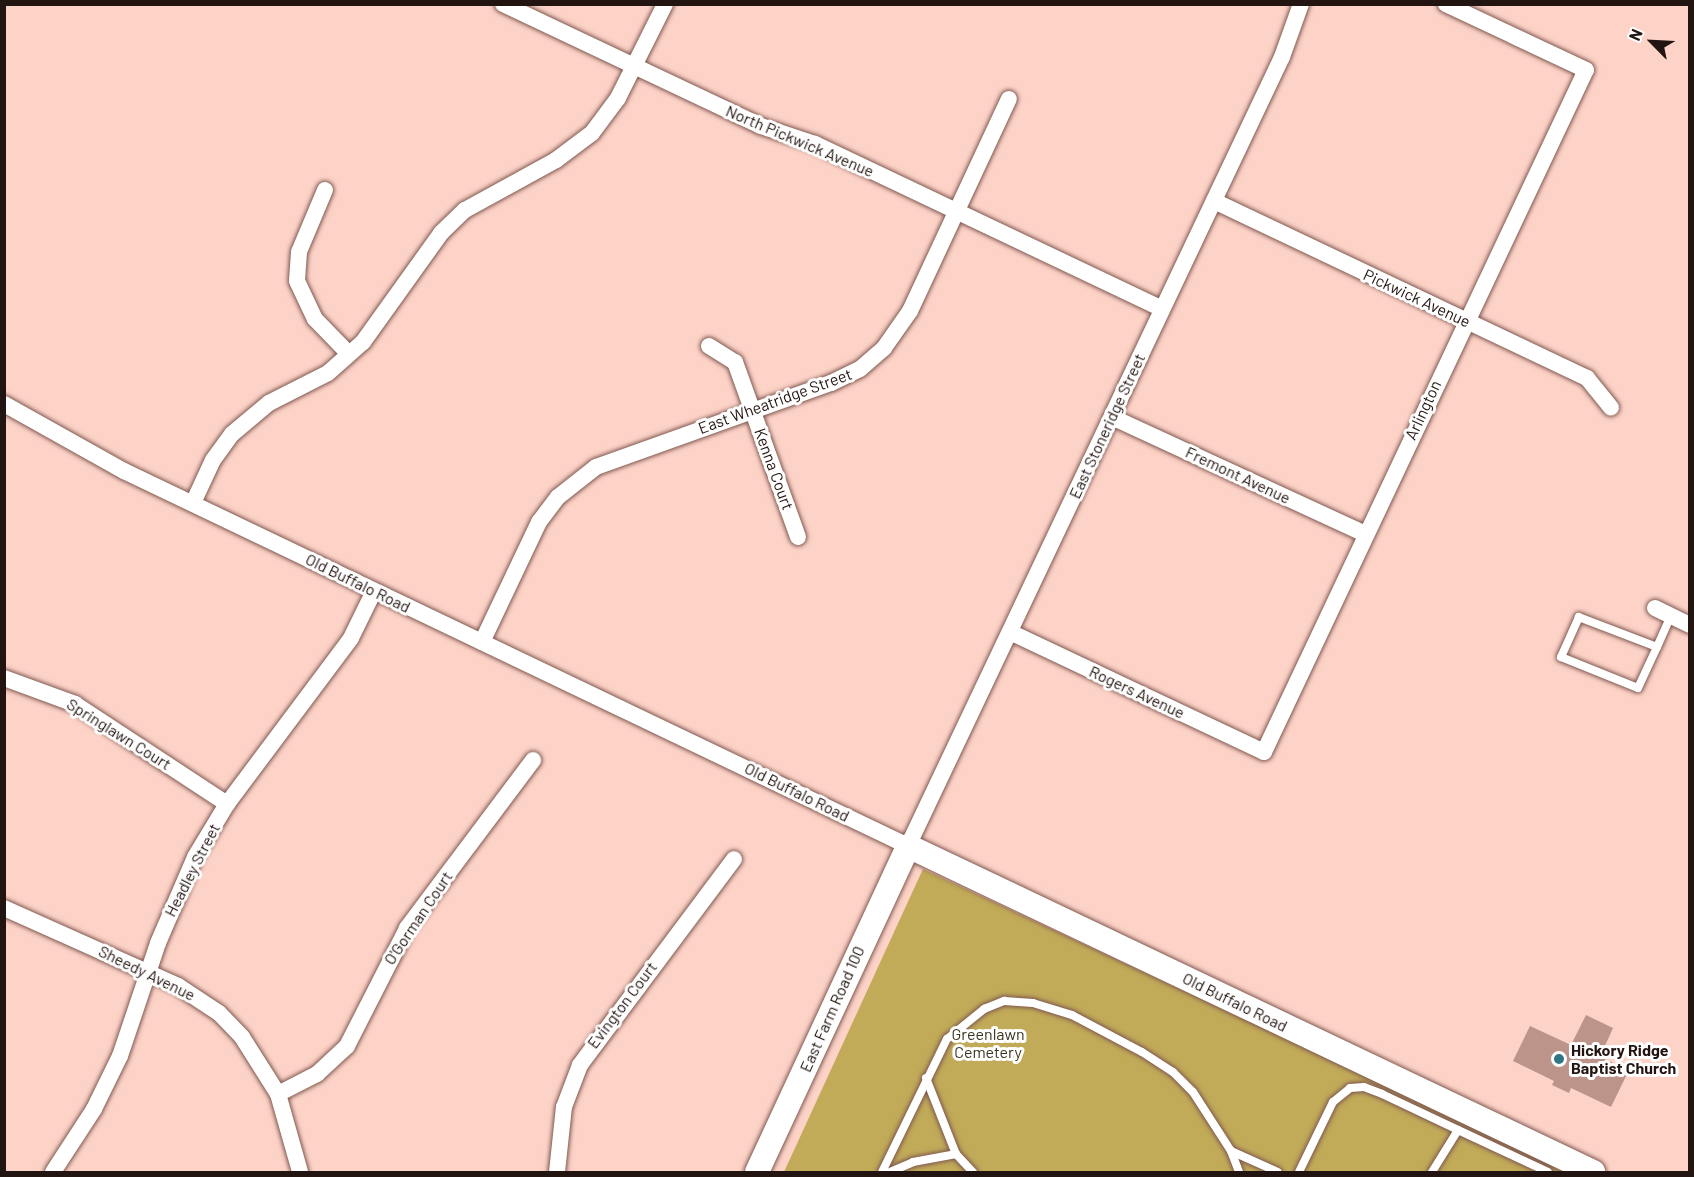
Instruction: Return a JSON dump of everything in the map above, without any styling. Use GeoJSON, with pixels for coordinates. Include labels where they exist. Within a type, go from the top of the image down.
{"type":"FeatureCollection","features":[{"type":"Feature","properties":{"kind":"street","name":"North Pickwick Avenue"},"geometry":{"type":"LineString","coordinates":[[503,4],[632,67],[761,126],[815,144],[1161,308]]}},
{"type":"Feature","properties":{"kind":"street"},"geometry":{"type":"LineString","coordinates":[[193,503],[213,460],[243,423],[269,403],[328,373],[349,354],[375,327],[441,233],[494,191],[581,143],[610,110],[665,4]]}},
{"type":"Feature","properties":{"kind":"street","name":"East Stoneridge Street"},"geometry":{"type":"LineString","coordinates":[[908,846],[1112,417],[1161,308],[1282,57],[1301,4]]}},
{"type":"Feature","properties":{"kind":"street","name":"Arlington"},"geometry":{"type":"LineString","coordinates":[[1264,752],[1586,70],[1446,4]]}},
{"type":"Feature","properties":{"kind":"street","name":"East Wheatridge Street"},"geometry":{"type":"LineString","coordinates":[[482,642],[539,522],[570,486],[596,467],[860,369],[884,348],[903,324],[1009,99]]}},
{"type":"Feature","properties":{"kind":"street"},"geometry":{"type":"LineString","coordinates":[[325,190],[299,252],[297,281],[315,319],[349,354]]}},
{"type":"Feature","properties":{"kind":"street","name":"Pickwick Avenue"},"geometry":{"type":"LineString","coordinates":[[1214,201],[1587,378],[1611,408]]}},
{"type":"Feature","properties":{"kind":"street","name":"Kenna Court"},"geometry":{"type":"LineString","coordinates":[[709,346],[735,362],[798,537]]}},
{"type":"Feature","properties":{"kind":"street","name":"Old Buffalo Road"},"geometry":{"type":"LineString","coordinates":[[4,404],[97,457],[1593,1173]]}},
{"type":"Feature","properties":{"kind":"street","name":"Fremont Avenue"},"geometry":{"type":"LineString","coordinates":[[1112,417],[1365,534]]}},
{"type":"Feature","properties":{"kind":"street","name":"Headley Street"},"geometry":{"type":"LineString","coordinates":[[53,1173],[108,1083],[182,885],[227,804],[351,638],[374,591]]}},
{"type":"Feature","properties":{"kind":"street"},"geometry":{"type":"LineString","coordinates":[[1655,608],[1689,625]]}},
{"type":"Feature","properties":{"kind":"street","name":"Rogers Avenue"},"geometry":{"type":"LineString","coordinates":[[1010,632],[1264,752]]}},
{"type":"Feature","properties":{"kind":"street","name":"Springlawn Court"},"geometry":{"type":"LineString","coordinates":[[4,678],[75,704],[227,804]]}},
{"type":"Feature","properties":{"kind":"street","name":"O'Gorman Court"},"geometry":{"type":"LineString","coordinates":[[278,1094],[317,1074],[347,1046],[407,928],[533,760]]}},
{"type":"Feature","properties":{"kind":"street","name":"East Farm Road 100"},"geometry":{"type":"LineString","coordinates":[[757,1173],[908,846]]}},
{"type":"Feature","properties":{"kind":"street","name":"Evington Court"},"geometry":{"type":"LineString","coordinates":[[557,1173],[564,1107],[580,1065],[734,859]]}},
{"type":"Feature","properties":{"kind":"street","name":"Sheedy Avenue"},"geometry":{"type":"LineString","coordinates":[[4,908],[192,993],[219,1013],[242,1037],[278,1094],[300,1173]]}},
{"type":"Feature","properties":{"kind":"lane"},"geometry":{"type":"LineString","coordinates":[[1657,647],[1579,617],[1561,657],[1638,688],[1657,647],[1671,616]]}},
{"type":"Feature","properties":{"kind":"lane"},"geometry":{"type":"LineString","coordinates":[[882,1173],[947,1039],[966,1021],[1004,1001],[1033,1003],[1072,1015],[1108,1032],[1173,1072],[1193,1092],[1231,1151],[1239,1173]]}},
{"type":"Feature","properties":{"kind":"lane"},"geometry":{"type":"LineString","coordinates":[[927,1078],[956,1154],[973,1173]]}},
{"type":"Feature","properties":{"kind":"lane"},"geometry":{"type":"LineString","coordinates":[[1299,1173],[1334,1102],[1350,1088],[1373,1091],[1548,1173]]}},
{"type":"Feature","properties":{"kind":"lane"},"geometry":{"type":"LineString","coordinates":[[1432,1173],[1458,1130]]}},
{"type":"Feature","properties":{"kind":"lane"},"geometry":{"type":"LineString","coordinates":[[1231,1151],[1278,1173]]}},
{"type":"Feature","properties":{"kind":"lane"},"geometry":{"type":"LineString","coordinates":[[890,1173],[913,1162],[956,1154]]}},
{"type":"Feature","properties":{"kind":"green space","name":"Greenlawn Cemetery"},"geometry":{"type":"Polygon","coordinates":[[[923,869],[1571,1172],[784,1172],[923,869]]]}},
{"type":"Feature","properties":{"kind":"building","name":"Hickory Ridge Baptist Church"},"geometry":{"type":"Polygon","coordinates":[[[1586,1015],[1613,1028],[1600,1057],[1629,1070],[1611,1107],[1571,1088],[1569,1093],[1552,1085],[1554,1081],[1513,1061],[1530,1026],[1571,1045],[1586,1015]]]}},
{"type":"Feature","properties":{"kind":"place","name":"Hickory Ridge Baptist Church"},"geometry":{"type":"Point","coordinates":[1559,1059]}}]}
